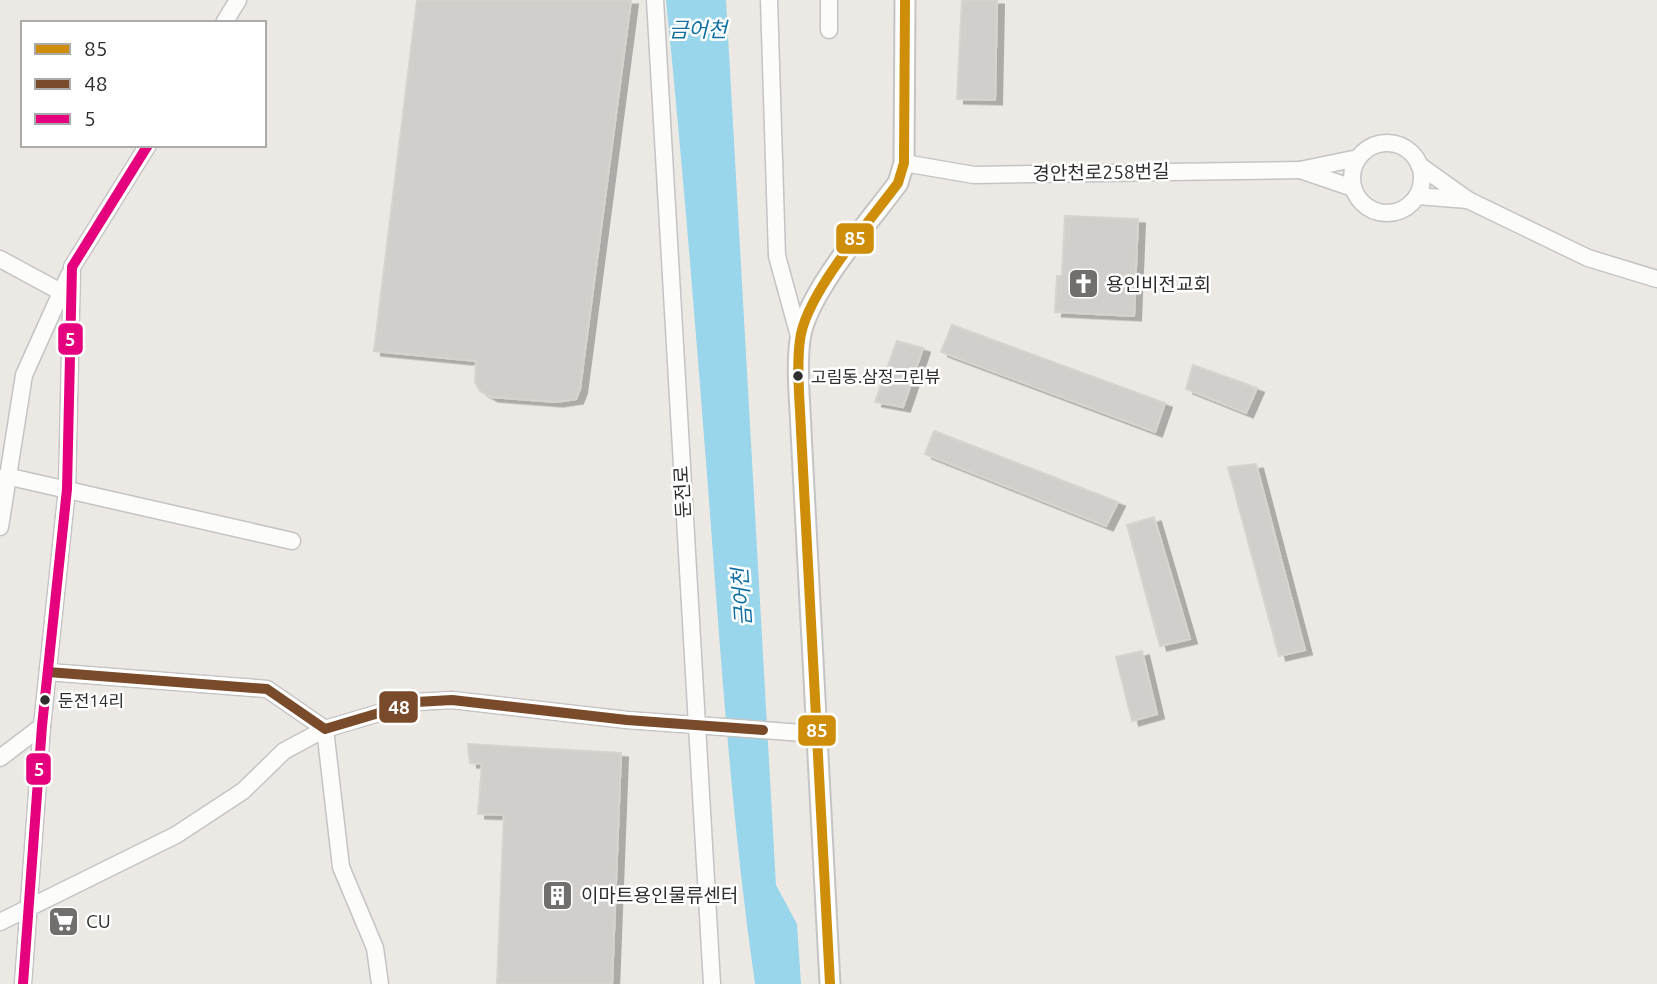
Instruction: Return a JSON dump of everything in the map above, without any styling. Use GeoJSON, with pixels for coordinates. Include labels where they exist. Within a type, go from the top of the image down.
{"type":"FeatureCollection","features":[{"type":"Feature","properties":{"kind":"street"},"geometry":{"type":"LineString","coordinates":[[225,21],[238,0]]}},
{"type":"Feature","properties":{"kind":"street","name":"둔전로"},"geometry":{"type":"LineString","coordinates":[[655,0],[704,726],[712,984]]}},
{"type":"Feature","properties":{"kind":"street"},"geometry":{"type":"LineString","coordinates":[[769,0],[777,256],[800,340]]}},
{"type":"Feature","properties":{"kind":"street"},"geometry":{"type":"LineString","coordinates":[[829,0],[829,30]]}},
{"type":"Feature","properties":{"kind":"street"},"geometry":{"type":"LineString","coordinates":[[830,984],[809,734],[800,340],[805,317],[816,295],[898,183],[904,163],[905,0]]}},
{"type":"Feature","properties":{"kind":"street"},"geometry":{"type":"LineString","coordinates":[[1419,165],[1421,184],[1417,196],[1399,211],[1387,213],[1366,206],[1353,188],[1352,176],[1358,158],[1368,148],[1390,142],[1411,152],[1419,165],[1468,200],[1588,258],[1657,279]]}},
{"type":"Feature","properties":{"kind":"street"},"geometry":{"type":"LineString","coordinates":[[0,527],[24,375],[72,267],[147,147]]}},
{"type":"Feature","properties":{"kind":"street"},"geometry":{"type":"LineString","coordinates":[[1300,170],[1358,158]]}},
{"type":"Feature","properties":{"kind":"street","name":"경안천로258번길"},"geometry":{"type":"LineString","coordinates":[[904,163],[974,175],[1300,170]]}},
{"type":"Feature","properties":{"kind":"street"},"geometry":{"type":"LineString","coordinates":[[1300,170],[1353,188]]}},
{"type":"Feature","properties":{"kind":"street"},"geometry":{"type":"LineString","coordinates":[[1417,196],[1468,200]]}},
{"type":"Feature","properties":{"kind":"street"},"geometry":{"type":"LineString","coordinates":[[0,259],[61,292]]}},
{"type":"Feature","properties":{"kind":"street"},"geometry":{"type":"LineString","coordinates":[[23,984],[31,906],[42,726],[68,489],[72,267]]}},
{"type":"Feature","properties":{"kind":"street"},"geometry":{"type":"LineString","coordinates":[[6,476],[292,541]]}},
{"type":"Feature","properties":{"kind":"street"},"geometry":{"type":"LineString","coordinates":[[48,672],[267,689],[325,729],[341,867],[375,948],[380,984]]}},
{"type":"Feature","properties":{"kind":"street"},"geometry":{"type":"LineString","coordinates":[[0,922],[176,835],[243,791],[284,751],[325,729],[416,702],[452,699],[627,720],[809,734]]}},
{"type":"Feature","properties":{"kind":"street"},"geometry":{"type":"LineString","coordinates":[[0,758],[42,726]]}},
{"type":"Feature","properties":{"kind":"water","name":"금어천"},"geometry":{"type":"Polygon","coordinates":[[[666,0],[726,0],[776,885],[797,924],[801,984],[755,984],[728,743],[689,250],[666,0]]]}},
{"type":"Feature","properties":{"kind":"building"},"geometry":{"type":"Polygon","coordinates":[[[417,0],[631,0],[580,389],[576,399],[556,402],[491,397],[480,391],[475,382],[476,361],[374,351],[417,0]]]}},
{"type":"Feature","properties":{"kind":"building"},"geometry":{"type":"Polygon","coordinates":[[[962,0],[997,0],[995,100],[957,99],[962,0]]]}},
{"type":"Feature","properties":{"kind":"building"},"geometry":{"type":"Polygon","coordinates":[[[1065,216],[1138,219],[1134,316],[1055,312],[1057,276],[1062,276],[1065,216]]]}},
{"type":"Feature","properties":{"kind":"building"},"geometry":{"type":"Polygon","coordinates":[[[952,325],[1165,403],[1155,432],[941,352],[952,325]]]}},
{"type":"Feature","properties":{"kind":"building"},"geometry":{"type":"Polygon","coordinates":[[[897,341],[923,348],[903,407],[875,402],[897,341]]]}},
{"type":"Feature","properties":{"kind":"building"},"geometry":{"type":"Polygon","coordinates":[[[1193,365],[1257,388],[1246,413],[1186,389],[1193,365]]]}},
{"type":"Feature","properties":{"kind":"building"},"geometry":{"type":"Polygon","coordinates":[[[934,431],[1118,502],[1106,526],[925,454],[934,431]]]}},
{"type":"Feature","properties":{"kind":"building"},"geometry":{"type":"Polygon","coordinates":[[[1256,464],[1305,650],[1279,656],[1228,467],[1256,464]]]}},
{"type":"Feature","properties":{"kind":"building"},"geometry":{"type":"Polygon","coordinates":[[[1154,517],[1190,639],[1160,646],[1127,525],[1154,517]]]}},
{"type":"Feature","properties":{"kind":"building"},"geometry":{"type":"Polygon","coordinates":[[[1142,651],[1157,714],[1132,721],[1116,657],[1142,651]]]}},
{"type":"Feature","properties":{"kind":"building","name":"이마트용인물류센터"},"geometry":{"type":"Polygon","coordinates":[[[468,744],[621,753],[612,984],[497,984],[504,815],[478,814],[482,764],[470,763],[468,744]]]}},
{"type":"Feature","properties":{"kind":"transit line","name":"85"},"geometry":{"type":"LineString","coordinates":[[830,984],[799,397],[799,351],[804,322],[813,302],[840,259],[898,183],[904,163],[905,0]]}},
{"type":"Feature","properties":{"kind":"transit line","name":"5"},"geometry":{"type":"LineString","coordinates":[[23,984],[42,726],[67,489],[72,267],[147,147]]}},
{"type":"Feature","properties":{"kind":"transit line","name":"48"},"geometry":{"type":"LineString","coordinates":[[48,672],[267,689],[325,729],[416,702],[452,700],[627,720],[763,730]]}},
{"type":"Feature","properties":{"kind":"place","name":"용인비전교회"},"geometry":{"type":"Point","coordinates":[1083,284]}},
{"type":"Feature","properties":{"kind":"place","name":"고림동.삼정그린뷰"},"geometry":{"type":"Point","coordinates":[798,376]}},
{"type":"Feature","properties":{"kind":"place","name":"둔전14리"},"geometry":{"type":"Point","coordinates":[45,700]}},
{"type":"Feature","properties":{"kind":"place","name":"이마트용인물류센터"},"geometry":{"type":"Point","coordinates":[558,895]}},
{"type":"Feature","properties":{"kind":"place","name":"CU"},"geometry":{"type":"Point","coordinates":[63,921]}}]}
